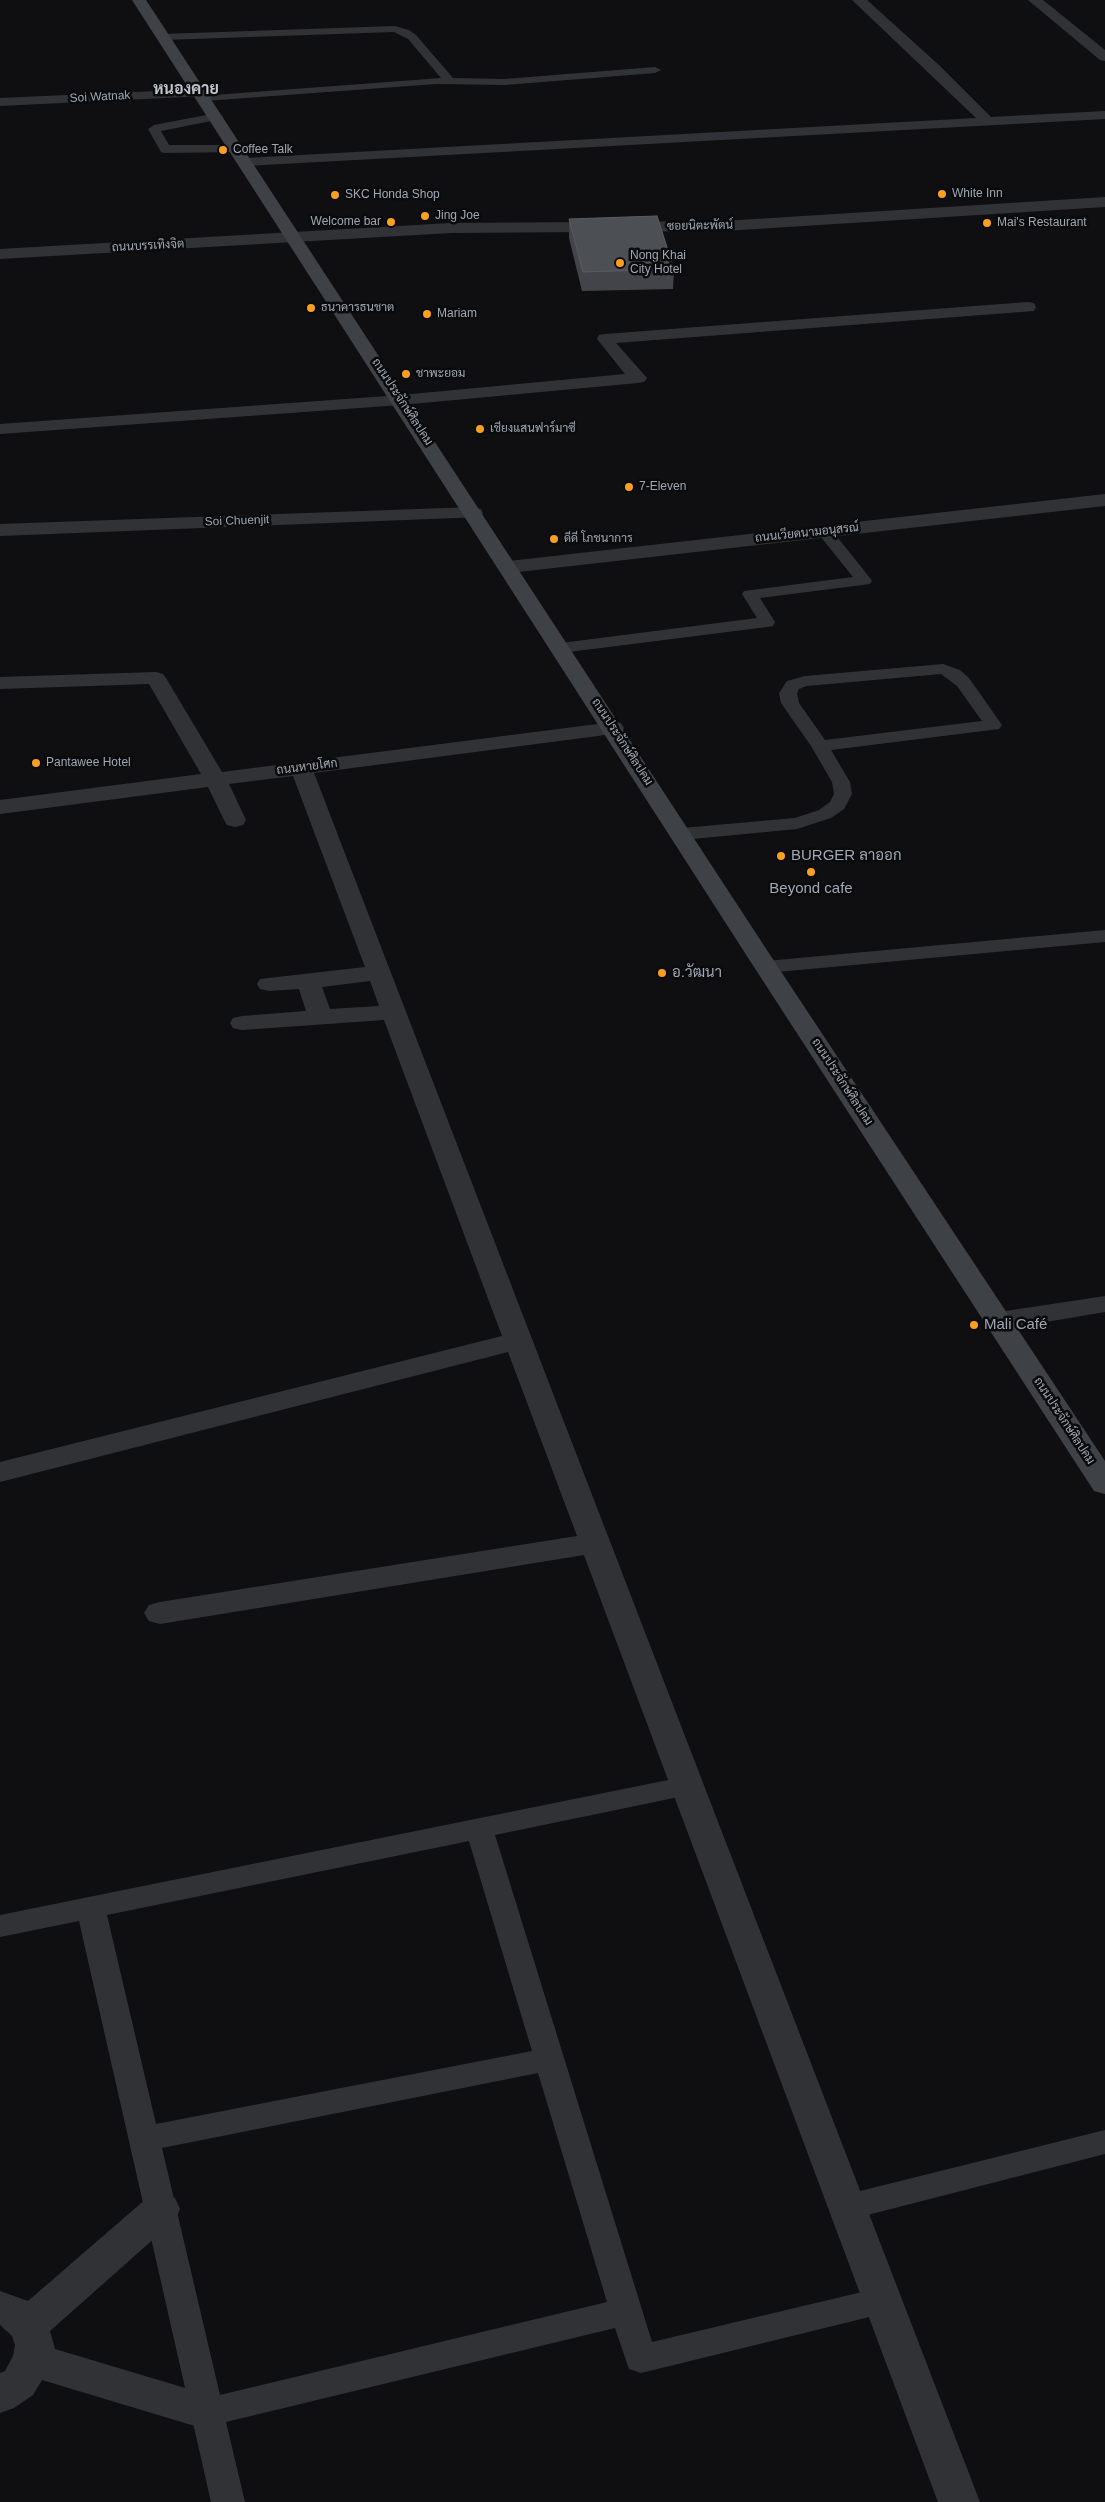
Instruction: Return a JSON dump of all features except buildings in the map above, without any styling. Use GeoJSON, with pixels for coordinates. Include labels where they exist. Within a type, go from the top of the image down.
{"type":"FeatureCollection","features":[{"type":"Feature","properties":{"kind":"street","name":"ถนนประจักษ์ศิลปคม"},"geometry":{"type":"LineString","coordinates":[[139,0],[401,400],[766,967],[1101,1473]]}},
{"type":"Feature","properties":{"kind":"street"},"geometry":{"type":"LineString","coordinates":[[859,0],[935,69],[987,121]]}},
{"type":"Feature","properties":{"kind":"street"},"geometry":{"type":"LineString","coordinates":[[1035,0],[1105,57]]}},
{"type":"Feature","properties":{"kind":"street","name":"Soi Watnak"},"geometry":{"type":"LineString","coordinates":[[0,102],[203,95]]}},
{"type":"Feature","properties":{"kind":"street"},"geometry":{"type":"LineString","coordinates":[[242,155],[1105,115]]}},
{"type":"Feature","properties":{"kind":"street","name":"ซอยนิตะพัตน์"},"geometry":{"type":"LineString","coordinates":[[295,238],[451,228],[724,226],[1105,202]]}},
{"type":"Feature","properties":{"kind":"street","name":"ถนนบรรเทิงจิต"},"geometry":{"type":"LineString","coordinates":[[0,254],[295,238]]}},
{"type":"Feature","properties":{"kind":"street"},"geometry":{"type":"LineString","coordinates":[[0,429],[401,400],[638,378],[605,339],[1028,308]]}},
{"type":"Feature","properties":{"kind":"street","name":"ถนนเวียดนามอนุสรณ์"},"geometry":{"type":"LineString","coordinates":[[509,567],[1105,500]]}},
{"type":"Feature","properties":{"kind":"street","name":"Soi Chuenjit"},"geometry":{"type":"LineString","coordinates":[[0,530],[474,513]]}},
{"type":"Feature","properties":{"kind":"street"},"geometry":{"type":"LineString","coordinates":[[0,683],[156,678],[215,779],[235,820]]}},
{"type":"Feature","properties":{"kind":"street","name":"ถนนหายโศก"},"geometry":{"type":"LineString","coordinates":[[0,807],[613,728]]}},
{"type":"Feature","properties":{"kind":"street"},"geometry":{"type":"LineString","coordinates":[[301,768],[960,2502]]}},
{"type":"Feature","properties":{"kind":"street"},"geometry":{"type":"LineString","coordinates":[[269,984],[379,973]]}},
{"type":"Feature","properties":{"kind":"street"},"geometry":{"type":"LineString","coordinates":[[308,981],[320,1016]]}},
{"type":"Feature","properties":{"kind":"street"},"geometry":{"type":"LineString","coordinates":[[242,1023],[394,1012]]}},
{"type":"Feature","properties":{"kind":"street"},"geometry":{"type":"LineString","coordinates":[[999,1321],[1105,1304]]}},
{"type":"Feature","properties":{"kind":"street"},"geometry":{"type":"LineString","coordinates":[[0,1472],[519,1341]]}},
{"type":"Feature","properties":{"kind":"street"},"geometry":{"type":"LineString","coordinates":[[160,1613],[596,1543]]}},
{"type":"Feature","properties":{"kind":"street"},"geometry":{"type":"LineString","coordinates":[[0,2395],[20,2383],[20,2331],[161,2210]]}},
{"type":"Feature","properties":{"kind":"street"},"geometry":{"type":"LineString","coordinates":[[20,2331],[208,2412]]}},
{"type":"Feature","properties":{"kind":"lane"},"geometry":{"type":"LineString","coordinates":[[163,36],[395,29],[405,32],[412,37],[449,80]]}},
{"type":"Feature","properties":{"kind":"lane"},"geometry":{"type":"LineString","coordinates":[[203,95],[449,80],[505,82],[655,70]]}},
{"type":"Feature","properties":{"kind":"lane"},"geometry":{"type":"LineString","coordinates":[[217,117],[154,129],[164,149],[242,155]]}},
{"type":"Feature","properties":{"kind":"lane"},"geometry":{"type":"LineString","coordinates":[[561,648],[768,622],[750,594],[864,580],[824,532]]}},
{"type":"Feature","properties":{"kind":"lane"},"geometry":{"type":"LineString","coordinates":[[682,834],[797,823],[825,814],[838,805],[843,794],[841,782],[820,746],[790,704],[788,692],[793,685],[805,681],[943,669],[954,674],[963,682],[993,725],[820,746]]}},
{"type":"Feature","properties":{"kind":"lane"},"geometry":{"type":"LineString","coordinates":[[766,967],[1105,936]]}},
{"type":"Feature","properties":{"kind":"lane"},"geometry":{"type":"LineString","coordinates":[[0,1926],[688,1786]]}},
{"type":"Feature","properties":{"kind":"lane"},"geometry":{"type":"LineString","coordinates":[[479,1829],[641,2359],[883,2300]]}},
{"type":"Feature","properties":{"kind":"lane"},"geometry":{"type":"LineString","coordinates":[[91,1908],[228,2502]]}},
{"type":"Feature","properties":{"kind":"lane"},"geometry":{"type":"LineString","coordinates":[[144,2139],[550,2059]]}},
{"type":"Feature","properties":{"kind":"lane"},"geometry":{"type":"LineString","coordinates":[[848,2207],[1105,2142]]}},
{"type":"Feature","properties":{"kind":"lane"},"geometry":{"type":"LineString","coordinates":[[208,2412],[627,2311]]}},
{"type":"Feature","properties":{"kind":"place","name":"Coffee Talk"},"geometry":{"type":"Point","coordinates":[223,150]}},
{"type":"Feature","properties":{"kind":"place","name":"White Inn"},"geometry":{"type":"Point","coordinates":[942,194]}},
{"type":"Feature","properties":{"kind":"place","name":"SKC Honda Shop"},"geometry":{"type":"Point","coordinates":[335,195]}},
{"type":"Feature","properties":{"kind":"place","name":"Jing Joe"},"geometry":{"type":"Point","coordinates":[425,216]}},
{"type":"Feature","properties":{"kind":"place","name":"Welcome bar"},"geometry":{"type":"Point","coordinates":[391,222]}},
{"type":"Feature","properties":{"kind":"place","name":"Mai's Restaurant"},"geometry":{"type":"Point","coordinates":[987,223]}},
{"type":"Feature","properties":{"kind":"place","name":"Nong Khai City Hotel"},"geometry":{"type":"Point","coordinates":[620,263]}},
{"type":"Feature","properties":{"kind":"place","name":"ธนาคารธนชาต"},"geometry":{"type":"Point","coordinates":[311,308]}},
{"type":"Feature","properties":{"kind":"place","name":"Mariam"},"geometry":{"type":"Point","coordinates":[427,314]}},
{"type":"Feature","properties":{"kind":"place","name":"ชาพะยอม"},"geometry":{"type":"Point","coordinates":[406,374]}},
{"type":"Feature","properties":{"kind":"place","name":"เชียงแสนฟาร์มาซี"},"geometry":{"type":"Point","coordinates":[480,429]}},
{"type":"Feature","properties":{"kind":"place","name":"7-Eleven"},"geometry":{"type":"Point","coordinates":[629,487]}},
{"type":"Feature","properties":{"kind":"place","name":"ดีดี โภชนาการ"},"geometry":{"type":"Point","coordinates":[554,539]}},
{"type":"Feature","properties":{"kind":"place","name":"Pantawee Hotel"},"geometry":{"type":"Point","coordinates":[36,763]}},
{"type":"Feature","properties":{"kind":"place","name":"BURGER ลาออก"},"geometry":{"type":"Point","coordinates":[781,856]}},
{"type":"Feature","properties":{"kind":"place","name":"Beyond cafe"},"geometry":{"type":"Point","coordinates":[811,872]}},
{"type":"Feature","properties":{"kind":"place","name":"อ.วัฒนา"},"geometry":{"type":"Point","coordinates":[662,973]}},
{"type":"Feature","properties":{"kind":"place","name":"Mali Café"},"geometry":{"type":"Point","coordinates":[974,1325]}},
{"type":"Feature","properties":{"kind":"district","name":"หนองคาย"},"geometry":{"type":"Point","coordinates":[186,90]}}]}
